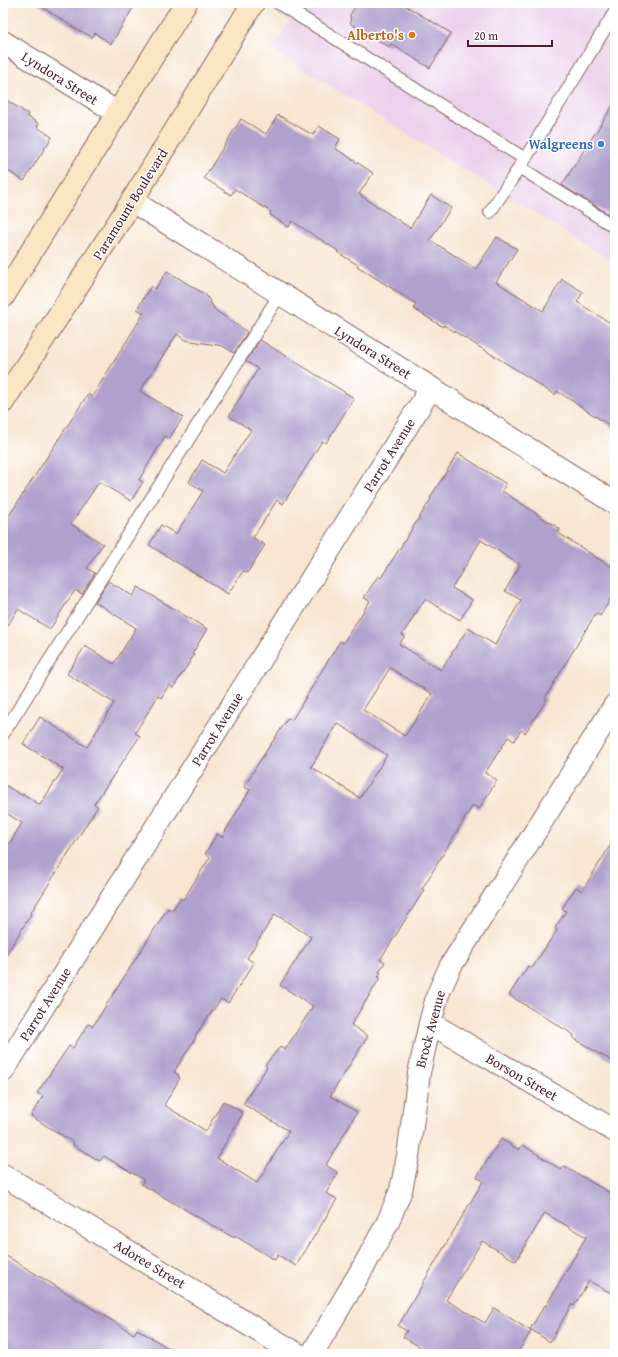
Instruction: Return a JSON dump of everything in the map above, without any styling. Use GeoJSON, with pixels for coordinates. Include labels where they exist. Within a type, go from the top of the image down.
{"type":"FeatureCollection","features":[{"type":"Feature","properties":{"kind":"main road"},"geometry":{"type":"LineString","coordinates":[[3,297],[186,3]]}},
{"type":"Feature","properties":{"kind":"main road","name":"Paramount Boulevard"},"geometry":{"type":"LineString","coordinates":[[3,402],[132,201],[253,3]]}},
{"type":"Feature","properties":{"kind":"street","name":"Lyndora Street"},"geometry":{"type":"LineString","coordinates":[[3,42],[118,113]]}},
{"type":"Feature","properties":{"kind":"street","name":"Lyndora Street"},"geometry":{"type":"LineString","coordinates":[[132,201],[615,503]]}},
{"type":"Feature","properties":{"kind":"street","name":"Parrot Avenue"},"geometry":{"type":"LineString","coordinates":[[3,1071],[431,388]]}},
{"type":"Feature","properties":{"kind":"street","name":"Brock Avenue"},"geometry":{"type":"LineString","coordinates":[[312,1354],[388,1222],[401,1190],[408,1156],[419,1073],[438,994],[450,967],[615,705]]}},
{"type":"Feature","properties":{"kind":"street","name":"Borson Street"},"geometry":{"type":"LineString","coordinates":[[430,1023],[615,1131]]}},
{"type":"Feature","properties":{"kind":"street","name":"Adoree Street"},"geometry":{"type":"LineString","coordinates":[[3,1175],[297,1354]]}},
{"type":"Feature","properties":{"kind":"lane"},"geometry":{"type":"LineString","coordinates":[[278,3],[330,35],[615,227]]}},
{"type":"Feature","properties":{"kind":"lane"},"geometry":{"type":"LineString","coordinates":[[490,212],[615,12]]}},
{"type":"Feature","properties":{"kind":"lane"},"geometry":{"type":"LineString","coordinates":[[3,734],[280,294]]}},
{"type":"Feature","properties":{"kind":"shaded area"},"geometry":{"type":"Polygon","coordinates":[[[301,3],[615,3],[615,263],[272,50],[301,3]]]}},
{"type":"Feature","properties":{"kind":"building"},"geometry":{"type":"Polygon","coordinates":[[[36,3],[136,3],[111,44],[95,33],[92,37],[81,32],[36,3]]]}},
{"type":"Feature","properties":{"kind":"building","name":"Alberto's"},"geometry":{"type":"Polygon","coordinates":[[[357,3],[401,3],[451,33],[430,68],[391,44],[389,47],[351,24],[350,15],[357,3]]]}},
{"type":"Feature","properties":{"kind":"building"},"geometry":{"type":"Polygon","coordinates":[[[3,98],[28,114],[27,116],[39,124],[37,127],[52,137],[24,181],[3,168],[3,98]]]}},
{"type":"Feature","properties":{"kind":"building","name":"Walgreens"},"geometry":{"type":"Polygon","coordinates":[[[615,102],[615,218],[562,185],[615,102]]]}},
{"type":"Feature","properties":{"kind":"building"},"geometry":{"type":"Polygon","coordinates":[[[278,115],[313,135],[319,126],[340,139],[335,148],[373,173],[359,194],[410,228],[431,195],[451,208],[430,240],[476,269],[497,237],[517,249],[496,282],[543,311],[562,279],[583,292],[577,302],[615,326],[615,429],[557,391],[555,395],[444,325],[443,327],[414,309],[416,304],[357,266],[358,265],[337,252],[338,251],[292,221],[289,227],[270,215],[271,212],[235,189],[231,195],[204,178],[241,119],[266,134],[278,115]]]}},
{"type":"Feature","properties":{"kind":"building"},"geometry":{"type":"Polygon","coordinates":[[[167,271],[206,295],[215,310],[247,332],[234,353],[223,346],[185,340],[177,334],[140,391],[183,417],[169,439],[165,436],[139,480],[143,482],[131,501],[99,482],[71,524],[103,544],[87,568],[95,573],[82,594],[75,590],[50,629],[18,609],[3,633],[3,525],[88,394],[92,397],[144,313],[137,309],[151,286],[155,289],[167,271]]]}},
{"type":"Feature","properties":{"kind":"building"},"geometry":{"type":"Polygon","coordinates":[[[260,340],[354,398],[326,443],[322,441],[283,504],[277,500],[253,538],[265,545],[247,573],[243,571],[228,594],[149,545],[161,525],[176,534],[203,491],[189,482],[202,460],[223,473],[251,430],[229,416],[258,369],[246,361],[260,340]]]}},
{"type":"Feature","properties":{"kind":"building"},"geometry":{"type":"Polygon","coordinates":[[[458,453],[506,484],[502,491],[560,529],[558,533],[615,569],[615,592],[600,616],[596,613],[545,698],[547,699],[525,733],[521,730],[514,741],[508,737],[485,773],[497,780],[479,809],[473,805],[422,889],[424,890],[380,960],[385,962],[379,972],[381,973],[378,977],[380,978],[351,1025],[368,1036],[330,1096],[357,1112],[326,1165],[338,1173],[326,1193],[337,1199],[296,1266],[278,1255],[275,1260],[235,1236],[234,1238],[141,1184],[144,1180],[104,1156],[100,1161],[73,1145],[74,1143],[31,1116],[43,1096],[37,1093],[69,1046],[73,1048],[88,1024],[93,1026],[168,908],[172,911],[180,898],[183,900],[210,857],[205,854],[217,834],[222,837],[250,790],[244,787],[256,767],[288,718],[292,720],[340,641],[343,643],[370,601],[364,598],[378,576],[381,578],[431,499],[430,498],[458,453]],[[481,540],[452,588],[472,600],[460,620],[425,599],[402,635],[405,636],[399,644],[441,670],[468,628],[495,645],[521,600],[505,591],[520,565],[481,540]],[[390,668],[363,710],[405,736],[432,694],[390,668]],[[337,723],[311,767],[360,798],[387,755],[337,723]],[[275,914],[247,958],[254,963],[228,1003],[221,999],[195,1036],[196,1037],[174,1072],[179,1075],[178,1077],[180,1078],[164,1105],[206,1131],[223,1101],[243,1113],[217,1158],[257,1183],[289,1131],[243,1104],[267,1067],[265,1065],[280,1047],[285,1050],[313,1006],[280,985],[311,937],[275,914]]]}},
{"type":"Feature","properties":{"kind":"building"},"geometry":{"type":"Polygon","coordinates":[[[108,581],[133,596],[138,587],[207,629],[192,654],[194,655],[173,688],[169,685],[161,698],[158,696],[135,733],[140,736],[94,804],[98,806],[3,960],[3,854],[22,823],[3,811],[3,784],[40,805],[63,769],[23,744],[40,717],[87,747],[114,703],[67,674],[85,646],[114,664],[136,628],[95,602],[108,581]]]}},
{"type":"Feature","properties":{"kind":"building"},"geometry":{"type":"Polygon","coordinates":[[[615,838],[615,1063],[573,1038],[574,1035],[509,995],[528,966],[532,968],[557,930],[555,928],[566,911],[562,909],[576,887],[582,891],[615,838]]]}},
{"type":"Feature","properties":{"kind":"building"},"geometry":{"type":"Polygon","coordinates":[[[501,1139],[519,1150],[523,1145],[561,1170],[564,1166],[615,1196],[615,1295],[589,1281],[574,1306],[572,1304],[550,1342],[530,1329],[545,1305],[546,1306],[586,1237],[545,1213],[516,1261],[482,1241],[446,1300],[485,1323],[494,1308],[531,1331],[517,1354],[432,1354],[403,1337],[407,1331],[398,1326],[483,1181],[477,1177],[501,1139]]]}},
{"type":"Feature","properties":{"kind":"building"},"geometry":{"type":"Polygon","coordinates":[[[3,1254],[134,1334],[137,1329],[178,1354],[3,1354],[3,1254]]]}},
{"type":"Feature","properties":{"kind":"place","name":"Alberto's"},"geometry":{"type":"Point","coordinates":[412,35]}},
{"type":"Feature","properties":{"kind":"place","name":"Walgreens"},"geometry":{"type":"Point","coordinates":[601,144]}}]}
